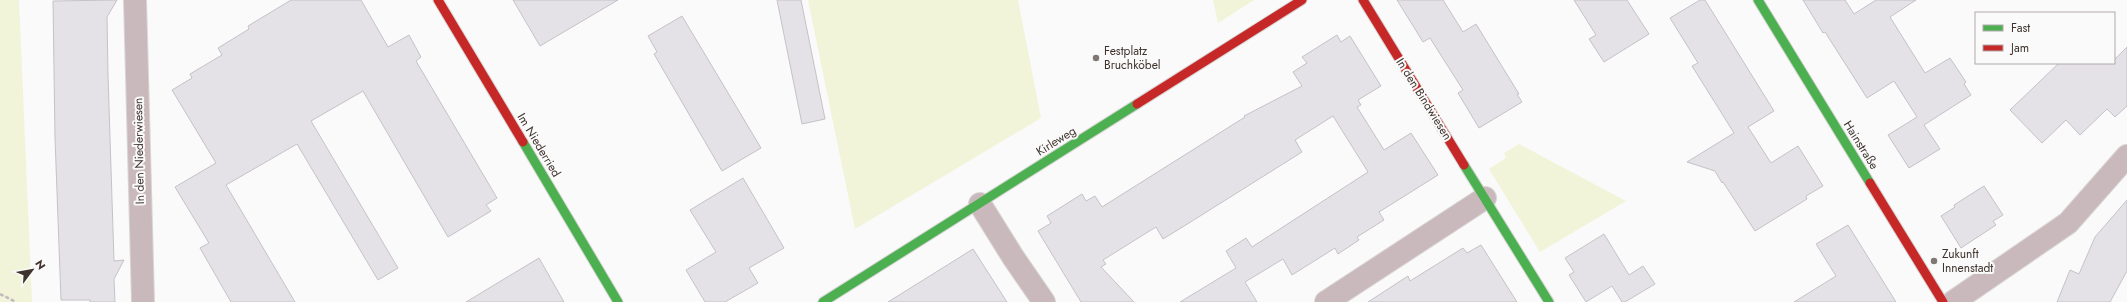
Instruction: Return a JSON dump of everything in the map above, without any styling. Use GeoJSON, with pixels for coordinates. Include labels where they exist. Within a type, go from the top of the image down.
{"type":"FeatureCollection","features":[{"type":"Feature","properties":{"kind":"street","name":"In den Niederwiesen"},"geometry":{"type":"LineString","coordinates":[[135,0],[143,302]]}},
{"type":"Feature","properties":{"kind":"street","name":"Im Niederried"},"geometry":{"type":"LineString","coordinates":[[438,0],[618,302]]}},
{"type":"Feature","properties":{"kind":"street","name":"Kirleweg"},"geometry":{"type":"LineString","coordinates":[[823,302],[1302,0]]}},
{"type":"Feature","properties":{"kind":"street","name":"In den Bindwiesen"},"geometry":{"type":"LineString","coordinates":[[1363,0],[1549,302]]}},
{"type":"Feature","properties":{"kind":"street","name":"Hainstraße"},"geometry":{"type":"LineString","coordinates":[[1758,0],[1943,302]]}},
{"type":"Feature","properties":{"kind":"street"},"geometry":{"type":"LineString","coordinates":[[1953,302],[2068,223],[2127,156]]}},
{"type":"Feature","properties":{"kind":"street"},"geometry":{"type":"LineString","coordinates":[[1326,302],[1485,198]]}},
{"type":"Feature","properties":{"kind":"street"},"geometry":{"type":"LineString","coordinates":[[980,204],[1013,257],[1044,302]]}},
{"type":"Feature","properties":{"kind":"path"},"geometry":{"type":"LineString","coordinates":[[0,294],[16,302]]}},
{"type":"Feature","properties":{"kind":"green space"},"geometry":{"type":"Polygon","coordinates":[[[0,0],[19,0],[32,302],[0,302],[0,0]]]}},
{"type":"Feature","properties":{"kind":"green space"},"geometry":{"type":"Polygon","coordinates":[[[808,0],[1018,0],[1041,118],[855,229],[808,0]]]}},
{"type":"Feature","properties":{"kind":"green space"},"geometry":{"type":"Polygon","coordinates":[[[1213,0],[1254,0],[1218,23],[1213,0]]]}},
{"type":"Feature","properties":{"kind":"green space"},"geometry":{"type":"Polygon","coordinates":[[[1519,144],[1626,201],[1540,252],[1489,169],[1506,158],[1504,153],[1519,144]]]}},
{"type":"Feature","properties":{"kind":"building"},"geometry":{"type":"Polygon","coordinates":[[[117,0],[107,17],[108,75],[114,261],[124,260],[114,279],[115,302],[61,300],[55,138],[53,1],[117,0]]]}},
{"type":"Feature","properties":{"kind":"building"},"geometry":{"type":"Polygon","coordinates":[[[291,0],[361,0],[388,47],[409,35],[421,57],[416,61],[497,198],[486,205],[491,211],[448,237],[363,91],[311,121],[398,268],[378,280],[297,144],[226,185],[295,302],[231,302],[200,248],[209,243],[175,187],[216,163],[172,90],[192,78],[190,74],[222,55],[218,48],[249,29],[248,26],[291,0]]]}},
{"type":"Feature","properties":{"kind":"building"},"geometry":{"type":"Polygon","coordinates":[[[513,0],[618,0],[540,46],[513,0]]]}},
{"type":"Feature","properties":{"kind":"building"},"geometry":{"type":"Polygon","coordinates":[[[777,0],[801,0],[825,119],[802,124],[777,0]]]}},
{"type":"Feature","properties":{"kind":"building"},"geometry":{"type":"Polygon","coordinates":[[[1397,0],[1443,0],[1463,32],[1476,24],[1519,94],[1517,94],[1522,102],[1479,128],[1458,93],[1463,90],[1430,38],[1423,42],[1397,0]]]}},
{"type":"Feature","properties":{"kind":"building"},"geometry":{"type":"Polygon","coordinates":[[[1574,0],[1627,0],[1649,34],[1604,62],[1589,39],[1596,35],[1574,0]]]}},
{"type":"Feature","properties":{"kind":"building"},"geometry":{"type":"Polygon","coordinates":[[[1700,0],[1705,0],[1774,111],[1748,127],[1771,163],[1798,146],[1823,186],[1806,196],[1807,199],[1755,231],[1715,171],[1687,162],[1734,133],[1692,66],[1698,63],[1670,18],[1700,0]]]}},
{"type":"Feature","properties":{"kind":"building"},"geometry":{"type":"Polygon","coordinates":[[[1803,0],[1845,0],[1854,14],[1876,0],[1916,0],[1890,17],[1925,73],[1950,58],[1966,82],[1964,84],[1971,95],[1924,125],[1940,149],[1909,168],[1888,135],[1917,117],[1894,81],[1867,98],[1825,32],[1823,33],[1803,0]]]}},
{"type":"Feature","properties":{"kind":"building"},"geometry":{"type":"Polygon","coordinates":[[[682,16],[761,148],[722,171],[654,54],[657,52],[648,36],[682,16]]]}},
{"type":"Feature","properties":{"kind":"building"},"geometry":{"type":"Polygon","coordinates":[[[1337,35],[1341,42],[1350,36],[1381,86],[1358,100],[1361,105],[1357,107],[1384,150],[1411,133],[1438,175],[1379,212],[1384,220],[1357,237],[1359,240],[1338,254],[1335,248],[1292,275],[1283,259],[1245,282],[1257,302],[1180,302],[1236,268],[1226,251],[1246,238],[1252,247],[1368,172],[1333,116],[1295,140],[1302,152],[1189,223],[1163,239],[1156,227],[1103,260],[1106,264],[1101,267],[1134,302],[1081,302],[1038,231],[1051,223],[1047,216],[1082,194],[1086,201],[1095,196],[1102,207],[1245,117],[1244,116],[1302,86],[1293,72],[1307,63],[1302,57],[1337,35]]]}},
{"type":"Feature","properties":{"kind":"building"},"geometry":{"type":"Polygon","coordinates":[[[2127,47],[2127,106],[2115,117],[2107,109],[2080,135],[2066,120],[2042,143],[2010,110],[2058,64],[2115,64],[2115,59],[2127,47]]]}},
{"type":"Feature","properties":{"kind":"building"},"geometry":{"type":"Polygon","coordinates":[[[743,178],[784,248],[749,268],[758,283],[725,302],[705,302],[686,270],[716,252],[690,210],[743,178]]]}},
{"type":"Feature","properties":{"kind":"building"},"geometry":{"type":"Polygon","coordinates":[[[1984,186],[2003,215],[1993,221],[1996,225],[1961,248],[1941,216],[1955,207],[1954,205],[1984,186]]]}},
{"type":"Feature","properties":{"kind":"building"},"geometry":{"type":"Polygon","coordinates":[[[2127,200],[2127,271],[2110,302],[2057,302],[2070,270],[2079,274],[2095,237],[2127,200]]]}},
{"type":"Feature","properties":{"kind":"building"},"geometry":{"type":"Polygon","coordinates":[[[1848,225],[1896,302],[1794,302],[1836,276],[1816,244],[1848,225]]]}},
{"type":"Feature","properties":{"kind":"building"},"geometry":{"type":"Polygon","coordinates":[[[1604,234],[1629,275],[1643,266],[1655,284],[1625,302],[1622,302],[1612,286],[1586,302],[1569,275],[1574,272],[1565,258],[1604,234]]]}},
{"type":"Feature","properties":{"kind":"building"},"geometry":{"type":"Polygon","coordinates":[[[1481,245],[1517,302],[1368,302],[1408,276],[1410,281],[1463,248],[1467,253],[1481,245]]]}},
{"type":"Feature","properties":{"kind":"building"},"geometry":{"type":"Polygon","coordinates":[[[973,249],[1007,302],[888,302],[973,249]]]}},
{"type":"Feature","properties":{"kind":"building"},"geometry":{"type":"Polygon","coordinates":[[[539,258],[564,302],[466,302],[524,267],[539,258]]]}},
{"type":"Feature","properties":{"kind":"traffic: fast"},"geometry":{"type":"LineString","coordinates":[[1758,0],[1870,183]]}},
{"type":"Feature","properties":{"kind":"traffic: fast"},"geometry":{"type":"LineString","coordinates":[[823,302],[1137,104]]}},
{"type":"Feature","properties":{"kind":"traffic: fast"},"geometry":{"type":"LineString","coordinates":[[523,142],[618,302]]}},
{"type":"Feature","properties":{"kind":"traffic: fast"},"geometry":{"type":"LineString","coordinates":[[1464,165],[1549,302]]}},
{"type":"Feature","properties":{"kind":"traffic: jam"},"geometry":{"type":"LineString","coordinates":[[438,0],[523,142]]}},
{"type":"Feature","properties":{"kind":"traffic: jam"},"geometry":{"type":"LineString","coordinates":[[1137,104],[1302,0]]}},
{"type":"Feature","properties":{"kind":"traffic: jam"},"geometry":{"type":"LineString","coordinates":[[1363,0],[1464,165]]}},
{"type":"Feature","properties":{"kind":"traffic: jam"},"geometry":{"type":"LineString","coordinates":[[1870,183],[1943,302]]}},
{"type":"Feature","properties":{"kind":"place","name":"Festplatz Bruchköbel"},"geometry":{"type":"Point","coordinates":[1096,58]}},
{"type":"Feature","properties":{"kind":"place","name":"Zukunft Innenstadt"},"geometry":{"type":"Point","coordinates":[1934,261]}}]}
